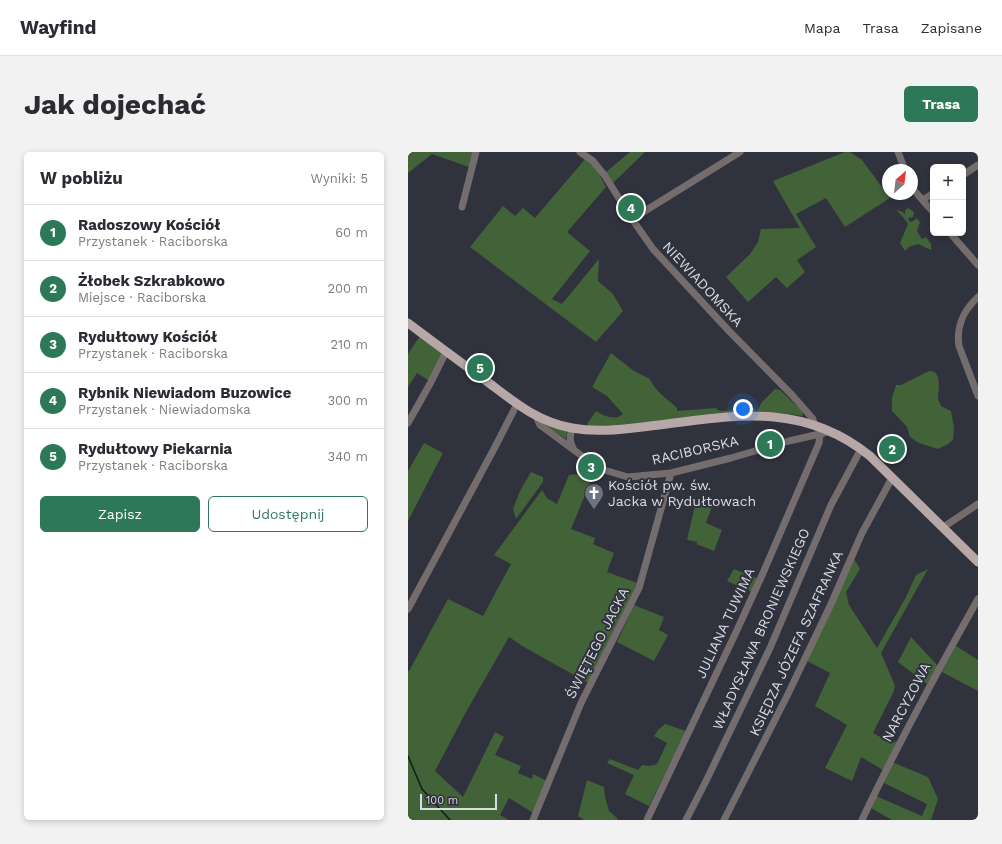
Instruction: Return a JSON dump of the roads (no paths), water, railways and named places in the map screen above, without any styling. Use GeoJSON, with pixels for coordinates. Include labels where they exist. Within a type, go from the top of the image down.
{"type":"FeatureCollection","features":[{"type":"Feature","properties":{"kind":"main road","name":"RACIBORSKA"},"geometry":{"type":"LineString","coordinates":[[408,323],[517,404],[536,416],[552,423],[591,431],[611,431],[723,417],[763,416],[783,418],[814,425],[825,433],[843,437],[861,449],[946,526],[978,562]]}},
{"type":"Feature","properties":{"kind":"street"},"geometry":{"type":"LineString","coordinates":[[462,207],[476,152]]}},
{"type":"Feature","properties":{"kind":"street","name":"NIEWIADOMSKA"},"geometry":{"type":"LineString","coordinates":[[580,152],[593,160],[605,176],[653,250],[792,395],[814,420],[814,425]]}},
{"type":"Feature","properties":{"kind":"street"},"geometry":{"type":"LineString","coordinates":[[632,219],[740,152]]}},
{"type":"Feature","properties":{"kind":"street"},"geometry":{"type":"LineString","coordinates":[[898,152],[903,164]]}},
{"type":"Feature","properties":{"kind":"street"},"geometry":{"type":"LineString","coordinates":[[966,172],[978,165]]}},
{"type":"Feature","properties":{"kind":"street"},"geometry":{"type":"LineString","coordinates":[[918,195],[930,208]]}},
{"type":"Feature","properties":{"kind":"street"},"geometry":{"type":"LineString","coordinates":[[923,200],[930,195]]}},
{"type":"Feature","properties":{"kind":"street"},"geometry":{"type":"LineString","coordinates":[[953,236],[978,265]]}},
{"type":"Feature","properties":{"kind":"street"},"geometry":{"type":"LineString","coordinates":[[978,297],[968,307],[962,316],[958,338],[959,346],[978,396]]}},
{"type":"Feature","properties":{"kind":"street"},"geometry":{"type":"LineString","coordinates":[[408,423],[446,352]]}},
{"type":"Feature","properties":{"kind":"street"},"geometry":{"type":"LineString","coordinates":[[408,609],[517,404]]}},
{"type":"Feature","properties":{"kind":"street","name":"RACIBORSKA"},"geometry":{"type":"LineString","coordinates":[[536,416],[540,425],[582,456],[604,470],[628,477],[671,473],[731,458],[789,441],[825,433]]}},
{"type":"Feature","properties":{"kind":"street"},"geometry":{"type":"LineString","coordinates":[[572,428],[570,442],[573,449]]}},
{"type":"Feature","properties":{"kind":"street","name":"JULIANA TUWIMA"},"geometry":{"type":"LineString","coordinates":[[647,820],[744,614],[819,443],[825,433]]}},
{"type":"Feature","properties":{"kind":"street","name":"WŁADYSŁAWA BRONIEWSKIEGO"},"geometry":{"type":"LineString","coordinates":[[686,820],[770,648],[831,505],[861,449]]}},
{"type":"Feature","properties":{"kind":"street","name":"ŚWIĘTEGO JACKA"},"geometry":{"type":"LineString","coordinates":[[533,820],[581,703],[639,588],[671,473]]}},
{"type":"Feature","properties":{"kind":"street","name":"KSIĘDZA JÓZEFA SZAFRANKA"},"geometry":{"type":"LineString","coordinates":[[724,820],[788,694],[831,604],[862,533],[892,478]]}},
{"type":"Feature","properties":{"kind":"street"},"geometry":{"type":"LineString","coordinates":[[946,526],[978,504]]}},
{"type":"Feature","properties":{"kind":"street","name":"NARCYZOWA"},"geometry":{"type":"LineString","coordinates":[[862,820],[892,756],[978,599]]}},
{"type":"Feature","properties":{"kind":"waterway"},"geometry":{"type":"LineString","coordinates":[[408,756],[422,789],[450,820]]}},
{"type":"Feature","properties":{"kind":"place","name":"Rybnik Niewiadom Buzowice"},"geometry":{"type":"Point","coordinates":[631,208]}},
{"type":"Feature","properties":{"kind":"place","name":"Rydułtowy Piekarnia"},"geometry":{"type":"Point","coordinates":[480,368]}},
{"type":"Feature","properties":{"kind":"place","name":"Radoszowy Kościół"},"geometry":{"type":"Point","coordinates":[770,444]}},
{"type":"Feature","properties":{"kind":"place","name":"Żłobek Szkrabkowo"},"geometry":{"type":"Point","coordinates":[892,449]}},
{"type":"Feature","properties":{"kind":"place","name":"Rydułtowy Kościół"},"geometry":{"type":"Point","coordinates":[591,467]}},
{"type":"Feature","properties":{"kind":"place","name":"Kościół pw. św. Jacka w Rydułtowach"},"geometry":{"type":"Point","coordinates":[594,510]}}]}
